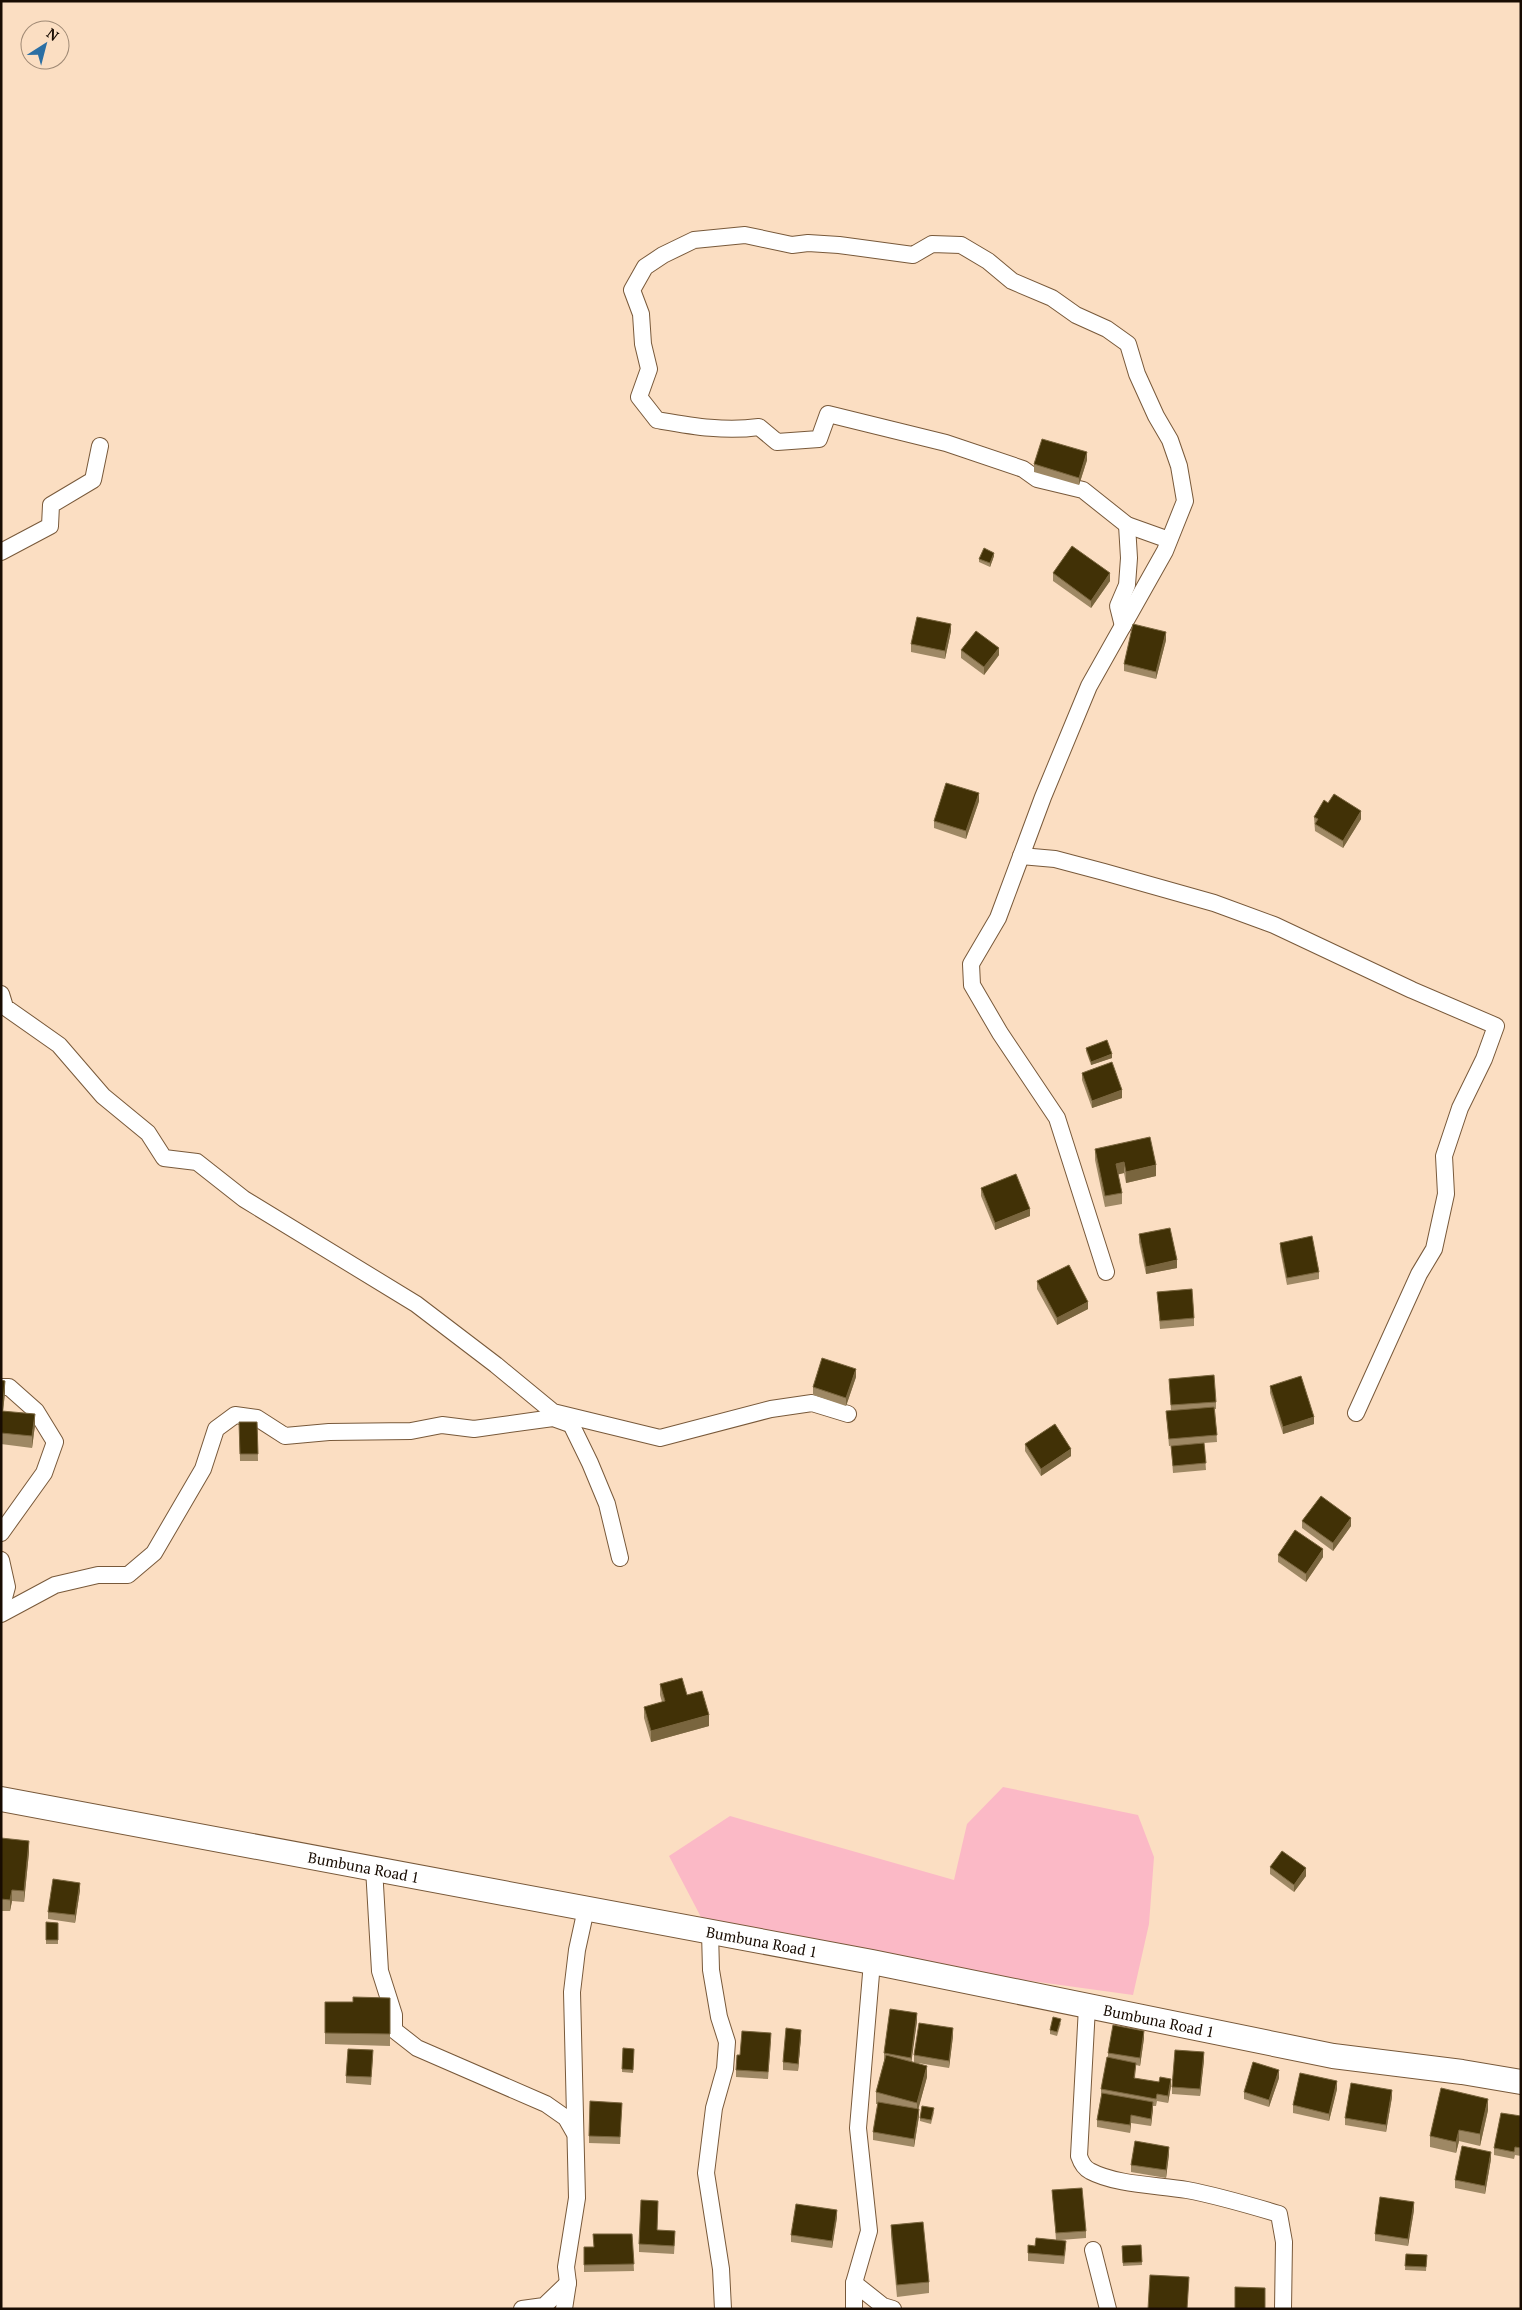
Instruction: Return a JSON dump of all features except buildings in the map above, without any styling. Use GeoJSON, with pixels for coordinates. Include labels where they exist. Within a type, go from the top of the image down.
{"type":"FeatureCollection","features":[{"type":"Feature","properties":{"kind":"main road","name":"Bumbuna Road 1"},"geometry":{"type":"LineString","coordinates":[[1,1799],[872,1962],[1333,2056],[1462,2072],[1521,2082]]}},
{"type":"Feature","properties":{"kind":"street"},"geometry":{"type":"LineString","coordinates":[[1106,1272],[1057,1118],[1000,1033],[972,985],[971,964],[998,918],[1089,686],[1169,540],[1185,501],[1179,466],[1170,440],[1156,416],[1137,374],[1128,344],[1107,329],[1076,315],[1052,298],[1012,281],[988,261],[961,245],[932,244],[913,255],[839,245],[808,243],[792,245],[745,235],[694,240],[663,255],[646,267],[632,290],[641,314],[643,344],[649,369],[639,397],[657,420],[712,430],[741,430],[759,427],[777,442],[819,439],[828,414],[946,443],[1023,469],[1037,478],[1083,490],[1127,525],[1169,540]]}},
{"type":"Feature","properties":{"kind":"street"},"geometry":{"type":"LineString","coordinates":[[1,552],[50,526],[52,505],[93,480],[100,446]]}},
{"type":"Feature","properties":{"kind":"street"},"geometry":{"type":"LineString","coordinates":[[1123,626],[1118,606],[1127,585],[1129,558],[1127,525]]}},
{"type":"Feature","properties":{"kind":"street"},"geometry":{"type":"LineString","coordinates":[[1021,856],[1055,859],[1214,903],[1266,922],[1332,950],[1412,990],[1496,1026],[1484,1059],[1460,1108],[1444,1156],[1446,1194],[1434,1249],[1419,1274],[1356,1413]]}},
{"type":"Feature","properties":{"kind":"street"},"geometry":{"type":"LineString","coordinates":[[1,994],[4,1007],[59,1045],[103,1096],[148,1134],[164,1158],[197,1162],[244,1199],[416,1304],[496,1365],[553,1412],[571,1424],[607,1504],[620,1558]]}},
{"type":"Feature","properties":{"kind":"street"},"geometry":{"type":"LineString","coordinates":[[1,1387],[10,1387],[36,1411],[55,1442],[44,1472],[1,1533]]}},
{"type":"Feature","properties":{"kind":"street"},"geometry":{"type":"LineString","coordinates":[[553,1412],[660,1438],[771,1409],[812,1403],[848,1414]]}},
{"type":"Feature","properties":{"kind":"street"},"geometry":{"type":"LineString","coordinates":[[1,1614],[55,1585],[98,1574],[128,1575],[154,1553],[203,1469],[216,1429],[234,1415],[256,1418],[285,1436],[329,1432],[411,1431],[442,1425],[474,1429],[553,1418],[571,1424]]}},
{"type":"Feature","properties":{"kind":"street"},"geometry":{"type":"LineString","coordinates":[[1,1560],[7,1587],[1,1609]]}},
{"type":"Feature","properties":{"kind":"street"},"geometry":{"type":"LineString","coordinates":[[374,1868],[380,1971],[394,2015],[394,2030],[417,2048],[546,2104],[566,2118],[574,2132]]}},
{"type":"Feature","properties":{"kind":"street"},"geometry":{"type":"LineString","coordinates":[[564,2309],[568,2283],[566,2267],[577,2198],[572,1992],[577,1950],[586,1909]]}},
{"type":"Feature","properties":{"kind":"street"},"geometry":{"type":"LineString","coordinates":[[710,1932],[711,1970],[719,2017],[727,2042],[724,2069],[714,2108],[706,2173],[721,2269],[723,2309]]}},
{"type":"Feature","properties":{"kind":"street"},"geometry":{"type":"LineString","coordinates":[[854,2309],[854,2283],[870,2231],[858,2128],[872,1962]]}},
{"type":"Feature","properties":{"kind":"street"},"geometry":{"type":"LineString","coordinates":[[1087,2007],[1079,2156],[1082,2164],[1087,2170],[1114,2179],[1187,2190],[1239,2201],[1280,2214],[1284,2242],[1283,2309]]}},
{"type":"Feature","properties":{"kind":"street"},"geometry":{"type":"LineString","coordinates":[[1093,2250],[1108,2309]]}},
{"type":"Feature","properties":{"kind":"street"},"geometry":{"type":"LineString","coordinates":[[522,2309],[544,2306],[568,2283]]}},
{"type":"Feature","properties":{"kind":"street"},"geometry":{"type":"LineString","coordinates":[[854,2283],[883,2306],[892,2309]]}},
{"type":"Feature","properties":{"kind":"shaded area"},"geometry":{"type":"Polygon","coordinates":[[[1003,1787],[1138,1815],[1154,1857],[1149,1924],[1133,1995],[1024,1980],[703,1921],[669,1856],[730,1816],[954,1880],[967,1824],[1003,1787]]]}}]}
